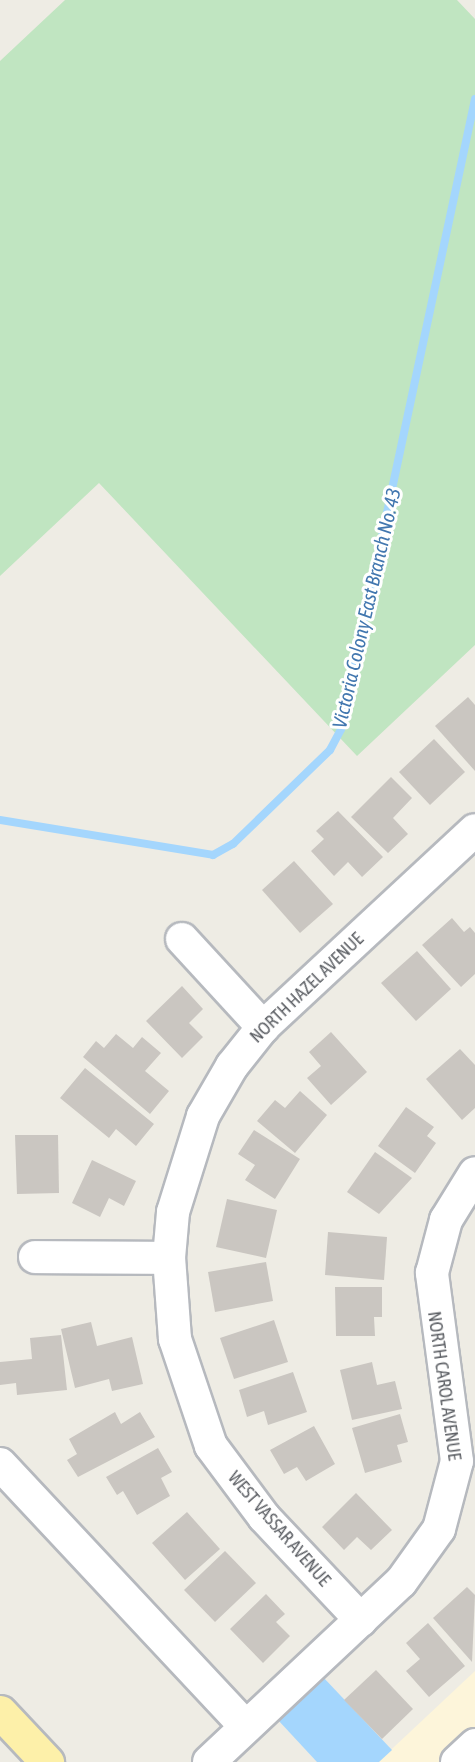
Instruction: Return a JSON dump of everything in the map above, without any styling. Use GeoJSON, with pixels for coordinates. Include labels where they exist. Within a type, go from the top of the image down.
{"type":"FeatureCollection","features":[{"type":"Feature","properties":{"kind":"main road"},"geometry":{"type":"LineString","coordinates":[[0,1712],[47,1762]]}},
{"type":"Feature","properties":{"kind":"street","name":"NORTH HAZEL AVENUE"},"geometry":{"type":"LineString","coordinates":[[169,1258],[183,1167],[203,1116],[232,1066],[263,1027],[475,830]]}},
{"type":"Feature","properties":{"kind":"street"},"geometry":{"type":"LineString","coordinates":[[182,939],[263,1027]]}},
{"type":"Feature","properties":{"kind":"street","name":"NORTH CAROL AVENUE"},"geometry":{"type":"LineString","coordinates":[[208,1762],[361,1620],[422,1558],[440,1529],[466,1461],[432,1274],[446,1220],[475,1173]]}},
{"type":"Feature","properties":{"kind":"street"},"geometry":{"type":"LineString","coordinates":[[35,1257],[169,1258]]}},
{"type":"Feature","properties":{"kind":"street","name":"WEST VASSAR AVENUE"},"geometry":{"type":"LineString","coordinates":[[169,1258],[181,1368],[211,1446],[264,1517],[361,1620]]}},
{"type":"Feature","properties":{"kind":"street"},"geometry":{"type":"LineString","coordinates":[[0,1464],[246,1727]]}},
{"type":"Feature","properties":{"kind":"street"},"geometry":{"type":"LineString","coordinates":[[457,1762],[475,1745]]}},
{"type":"Feature","properties":{"kind":"shaded area"},"geometry":{"type":"Polygon","coordinates":[[[475,1671],[475,1762],[378,1762],[475,1671]]]}},
{"type":"Feature","properties":{"kind":"green space"},"geometry":{"type":"Polygon","coordinates":[[[65,0],[457,0],[475,19],[475,645],[357,756],[99,483],[0,576],[0,61],[65,0]]]}},
{"type":"Feature","properties":{"kind":"water"},"geometry":{"type":"Polygon","coordinates":[[[323,1677],[392,1750],[379,1762],[317,1762],[278,1720],[323,1677]]]}},
{"type":"Feature","properties":{"kind":"building"},"geometry":{"type":"Polygon","coordinates":[[[468,697],[475,705],[475,771],[435,726],[468,697]]]}},
{"type":"Feature","properties":{"kind":"building"},"geometry":{"type":"Polygon","coordinates":[[[434,739],[465,772],[430,805],[399,772],[434,739]]]}},
{"type":"Feature","properties":{"kind":"building"},"geometry":{"type":"Polygon","coordinates":[[[391,777],[412,798],[393,818],[408,834],[388,853],[351,817],[391,777]]]}},
{"type":"Feature","properties":{"kind":"building"},"geometry":{"type":"Polygon","coordinates":[[[338,811],[383,857],[362,877],[348,862],[334,876],[311,851],[324,839],[316,831],[338,811]]]}},
{"type":"Feature","properties":{"kind":"building"},"geometry":{"type":"Polygon","coordinates":[[[294,861],[333,904],[300,933],[262,890],[294,861]]]}},
{"type":"Feature","properties":{"kind":"building"},"geometry":{"type":"Polygon","coordinates":[[[452,918],[464,932],[470,927],[475,933],[475,974],[461,987],[422,945],[452,918]]]}},
{"type":"Feature","properties":{"kind":"building"},"geometry":{"type":"Polygon","coordinates":[[[417,951],[451,989],[416,1021],[381,983],[417,951]]]}},
{"type":"Feature","properties":{"kind":"building"},"geometry":{"type":"Polygon","coordinates":[[[182,986],[203,1009],[189,1023],[203,1037],[182,1058],[146,1021],[182,986]]]}},
{"type":"Feature","properties":{"kind":"building"},"geometry":{"type":"Polygon","coordinates":[[[331,1032],[367,1072],[331,1105],[307,1078],[321,1066],[309,1052],[331,1032]]]}},
{"type":"Feature","properties":{"kind":"building"},"geometry":{"type":"Polygon","coordinates":[[[116,1034],[133,1048],[142,1037],[161,1053],[145,1071],[169,1091],[150,1114],[83,1057],[96,1041],[104,1048],[116,1034]]]}},
{"type":"Feature","properties":{"kind":"building"},"geometry":{"type":"Polygon","coordinates":[[[460,1049],[475,1065],[475,1108],[462,1120],[426,1079],[460,1049]]]}},
{"type":"Feature","properties":{"kind":"building"},"geometry":{"type":"Polygon","coordinates":[[[85,1068],[154,1124],[136,1146],[116,1129],[109,1138],[60,1098],[85,1068]]]}},
{"type":"Feature","properties":{"kind":"building"},"geometry":{"type":"Polygon","coordinates":[[[300,1091],[327,1115],[295,1153],[257,1121],[275,1100],[285,1108],[300,1091]]]}},
{"type":"Feature","properties":{"kind":"building"},"geometry":{"type":"Polygon","coordinates":[[[406,1107],[434,1127],[427,1136],[436,1143],[415,1173],[378,1146],[406,1107]]]}},
{"type":"Feature","properties":{"kind":"building"},"geometry":{"type":"Polygon","coordinates":[[[254,1130],[300,1159],[275,1199],[245,1180],[255,1165],[238,1154],[254,1130]]]}},
{"type":"Feature","properties":{"kind":"building"},"geometry":{"type":"Polygon","coordinates":[[[15,1135],[58,1135],[59,1193],[17,1194],[15,1135]]]}},
{"type":"Feature","properties":{"kind":"building"},"geometry":{"type":"Polygon","coordinates":[[[375,1152],[412,1178],[379,1214],[347,1192],[375,1152]]]}},
{"type":"Feature","properties":{"kind":"building"},"geometry":{"type":"Polygon","coordinates":[[[92,1160],[136,1181],[124,1206],[109,1198],[100,1217],[72,1203],[92,1160]]]}},
{"type":"Feature","properties":{"kind":"building"},"geometry":{"type":"Polygon","coordinates":[[[227,1199],[277,1210],[266,1258],[216,1247],[227,1199]]]}},
{"type":"Feature","properties":{"kind":"building"},"geometry":{"type":"Polygon","coordinates":[[[328,1232],[387,1237],[384,1280],[325,1275],[328,1232]]]}},
{"type":"Feature","properties":{"kind":"building"},"geometry":{"type":"Polygon","coordinates":[[[266,1262],[273,1301],[215,1312],[208,1272],[266,1262]]]}},
{"type":"Feature","properties":{"kind":"building"},"geometry":{"type":"Polygon","coordinates":[[[335,1287],[382,1287],[382,1317],[374,1317],[375,1336],[336,1336],[335,1287]]]}},
{"type":"Feature","properties":{"kind":"building"},"geometry":{"type":"Polygon","coordinates":[[[274,1320],[288,1362],[234,1379],[220,1338],[274,1320]]]}},
{"type":"Feature","properties":{"kind":"building"},"geometry":{"type":"Polygon","coordinates":[[[91,1322],[97,1346],[132,1337],[143,1384],[112,1391],[109,1379],[75,1388],[61,1329],[91,1322]]]}},
{"type":"Feature","properties":{"kind":"building"},"geometry":{"type":"Polygon","coordinates":[[[61,1335],[67,1390],[17,1395],[16,1383],[0,1385],[0,1362],[32,1359],[30,1338],[61,1335]]]}},
{"type":"Feature","properties":{"kind":"building"},"geometry":{"type":"Polygon","coordinates":[[[372,1362],[377,1385],[395,1381],[402,1409],[352,1420],[340,1370],[372,1362]]]}},
{"type":"Feature","properties":{"kind":"building"},"geometry":{"type":"Polygon","coordinates":[[[293,1372],[307,1412],[268,1425],[264,1411],[247,1417],[239,1390],[293,1372]]]}},
{"type":"Feature","properties":{"kind":"building"},"geometry":{"type":"Polygon","coordinates":[[[115,1412],[121,1424],[140,1412],[155,1437],[78,1477],[67,1460],[77,1454],[69,1439],[115,1412]]]}},
{"type":"Feature","properties":{"kind":"building"},"geometry":{"type":"Polygon","coordinates":[[[400,1414],[408,1442],[397,1445],[402,1462],[365,1473],[352,1428],[400,1414]]]}},
{"type":"Feature","properties":{"kind":"building"},"geometry":{"type":"Polygon","coordinates":[[[314,1426],[335,1464],[306,1481],[297,1467],[284,1474],[270,1450],[314,1426]]]}},
{"type":"Feature","properties":{"kind":"building"},"geometry":{"type":"Polygon","coordinates":[[[158,1448],[172,1472],[161,1478],[170,1496],[137,1515],[123,1491],[117,1495],[106,1477],[158,1448]]]}},
{"type":"Feature","properties":{"kind":"building"},"geometry":{"type":"Polygon","coordinates":[[[356,1493],[392,1530],[371,1550],[357,1537],[344,1550],[322,1527],[356,1493]]]}},
{"type":"Feature","properties":{"kind":"building"},"geometry":{"type":"Polygon","coordinates":[[[187,1512],[220,1549],[185,1580],[152,1543],[187,1512]]]}},
{"type":"Feature","properties":{"kind":"building"},"geometry":{"type":"Polygon","coordinates":[[[225,1551],[256,1583],[215,1622],[184,1590],[225,1551]]]}},
{"type":"Feature","properties":{"kind":"building"},"geometry":{"type":"Polygon","coordinates":[[[467,1587],[475,1595],[472,1662],[433,1618],[467,1587]]]}},
{"type":"Feature","properties":{"kind":"building"},"geometry":{"type":"Polygon","coordinates":[[[266,1594],[285,1614],[276,1622],[290,1636],[263,1663],[230,1629],[266,1594]]]}},
{"type":"Feature","properties":{"kind":"building"},"geometry":{"type":"Polygon","coordinates":[[[428,1623],[465,1666],[429,1697],[406,1671],[420,1659],[406,1643],[428,1623]]]}},
{"type":"Feature","properties":{"kind":"building"},"geometry":{"type":"Polygon","coordinates":[[[376,1670],[413,1709],[382,1739],[344,1700],[376,1670]]]}},
{"type":"Feature","properties":{"kind":"waterway","name":"Victoria Colony East Branch No. 43"},"geometry":{"type":"LineString","coordinates":[[0,820],[213,855],[233,844],[330,750],[341,729],[475,99]]}}]}
